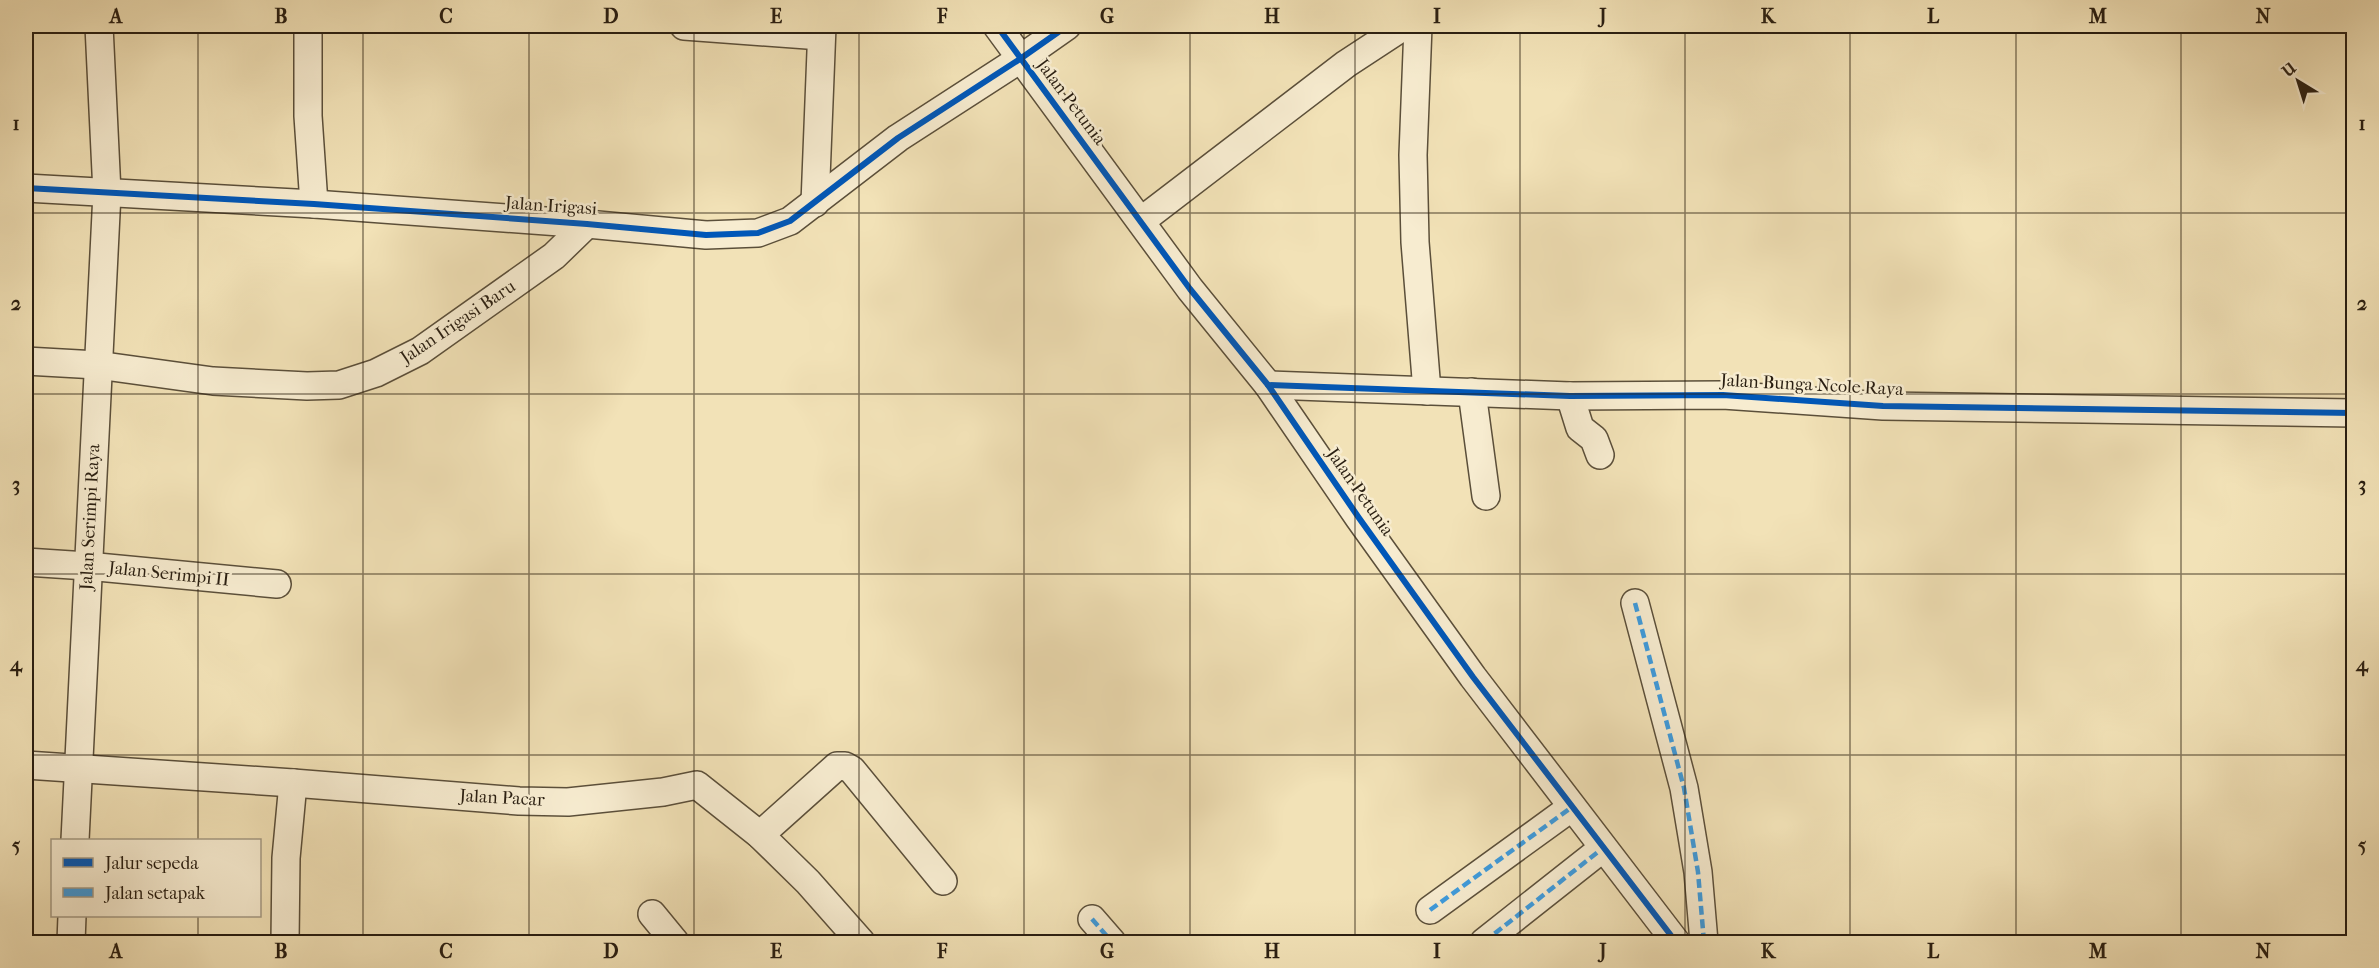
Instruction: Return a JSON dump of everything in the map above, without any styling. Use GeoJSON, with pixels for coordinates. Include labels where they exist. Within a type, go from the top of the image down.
{"type":"FeatureCollection","features":[{"type":"Feature","properties":{"kind":"street","name":"Jalan Serimpi Raya"},"geometry":{"type":"LineString","coordinates":[[75,839],[106,193],[99,26]]}},
{"type":"Feature","properties":{"kind":"street"},"geometry":{"type":"LineString","coordinates":[[308,26],[308,116],[314,204]]}},
{"type":"Feature","properties":{"kind":"street"},"geometry":{"type":"LineString","coordinates":[[684,26],[822,31],[814,203]]}},
{"type":"Feature","properties":{"kind":"street","name":"Jalan Petunia"},"geometry":{"type":"LineString","coordinates":[[997,26],[1190,289],[1268,385],[1359,518],[1473,677],[1676,942]]}},
{"type":"Feature","properties":{"kind":"street","name":"Jalan Irigasi"},"geometry":{"type":"LineString","coordinates":[[26,188],[314,204],[587,224],[706,236],[758,233],[790,221],[898,138],[1067,26]]}},
{"type":"Feature","properties":{"kind":"street"},"geometry":{"type":"LineString","coordinates":[[1141,221],[1346,64],[1404,26]]}},
{"type":"Feature","properties":{"kind":"street"},"geometry":{"type":"LineString","coordinates":[[1418,26],[1413,155],[1415,242],[1426,391]]}},
{"type":"Feature","properties":{"kind":"street","name":"Jalan Irigasi Baru"},"geometry":{"type":"LineString","coordinates":[[26,361],[97,365],[213,381],[307,386],[339,385],[376,373],[420,351],[554,256],[587,224]]}},
{"type":"Feature","properties":{"kind":"street","name":"Jalan Bunga Ncole Raya"},"geometry":{"type":"LineString","coordinates":[[1268,385],[1570,396],[1723,395],[1883,406],[2354,413]]}},
{"type":"Feature","properties":{"kind":"street"},"geometry":{"type":"LineString","coordinates":[[1472,392],[1486,496]]}},
{"type":"Feature","properties":{"kind":"street"},"geometry":{"type":"LineString","coordinates":[[1570,396],[1580,428],[1594,439],[1600,455]]}},
{"type":"Feature","properties":{"kind":"street","name":"Jalan Serimpi II"},"geometry":{"type":"LineString","coordinates":[[26,562],[277,584]]}},
{"type":"Feature","properties":{"kind":"street"},"geometry":{"type":"LineString","coordinates":[[1635,603],[1684,788],[1698,872],[1704,942]]}},
{"type":"Feature","properties":{"kind":"street","name":"Jalan Pacar"},"geometry":{"type":"LineString","coordinates":[[26,765],[519,801],[568,802],[663,792],[697,785],[760,835],[808,882],[861,942]]}},
{"type":"Feature","properties":{"kind":"street"},"geometry":{"type":"LineString","coordinates":[[760,835],[837,766],[845,766],[852,770],[866,786],[944,881]]}},
{"type":"Feature","properties":{"kind":"street"},"geometry":{"type":"LineString","coordinates":[[285,942],[286,858],[293,783]]}},
{"type":"Feature","properties":{"kind":"street"},"geometry":{"type":"LineString","coordinates":[[1430,910],[1572,807]]}},
{"type":"Feature","properties":{"kind":"street"},"geometry":{"type":"LineString","coordinates":[[1484,942],[1603,848]]}},
{"type":"Feature","properties":{"kind":"street"},"geometry":{"type":"LineString","coordinates":[[652,914],[675,942]]}},
{"type":"Feature","properties":{"kind":"street"},"geometry":{"type":"LineString","coordinates":[[72,917],[72,942]]}},
{"type":"Feature","properties":{"kind":"street"},"geometry":{"type":"LineString","coordinates":[[1092,919],[1112,942]]}},
{"type":"Feature","properties":{"kind":"marked path"},"geometry":{"type":"LineString","coordinates":[[1635,603],[1684,788],[1698,872],[1704,942]]}},
{"type":"Feature","properties":{"kind":"marked path"},"geometry":{"type":"LineString","coordinates":[[1430,910],[1572,807]]}},
{"type":"Feature","properties":{"kind":"marked path"},"geometry":{"type":"LineString","coordinates":[[1484,942],[1603,848]]}},
{"type":"Feature","properties":{"kind":"marked path"},"geometry":{"type":"LineString","coordinates":[[1092,919],[1112,942]]}},
{"type":"Feature","properties":{"kind":"cycle path"},"geometry":{"type":"LineString","coordinates":[[997,26],[1190,289],[1268,385],[1359,518],[1473,677],[1676,942]]}},
{"type":"Feature","properties":{"kind":"cycle path"},"geometry":{"type":"LineString","coordinates":[[26,188],[314,204],[706,235],[758,233],[790,221],[898,138],[1067,26]]}},
{"type":"Feature","properties":{"kind":"cycle path"},"geometry":{"type":"LineString","coordinates":[[1268,385],[1570,396],[1723,395],[1883,406],[2354,413]]}}]}
